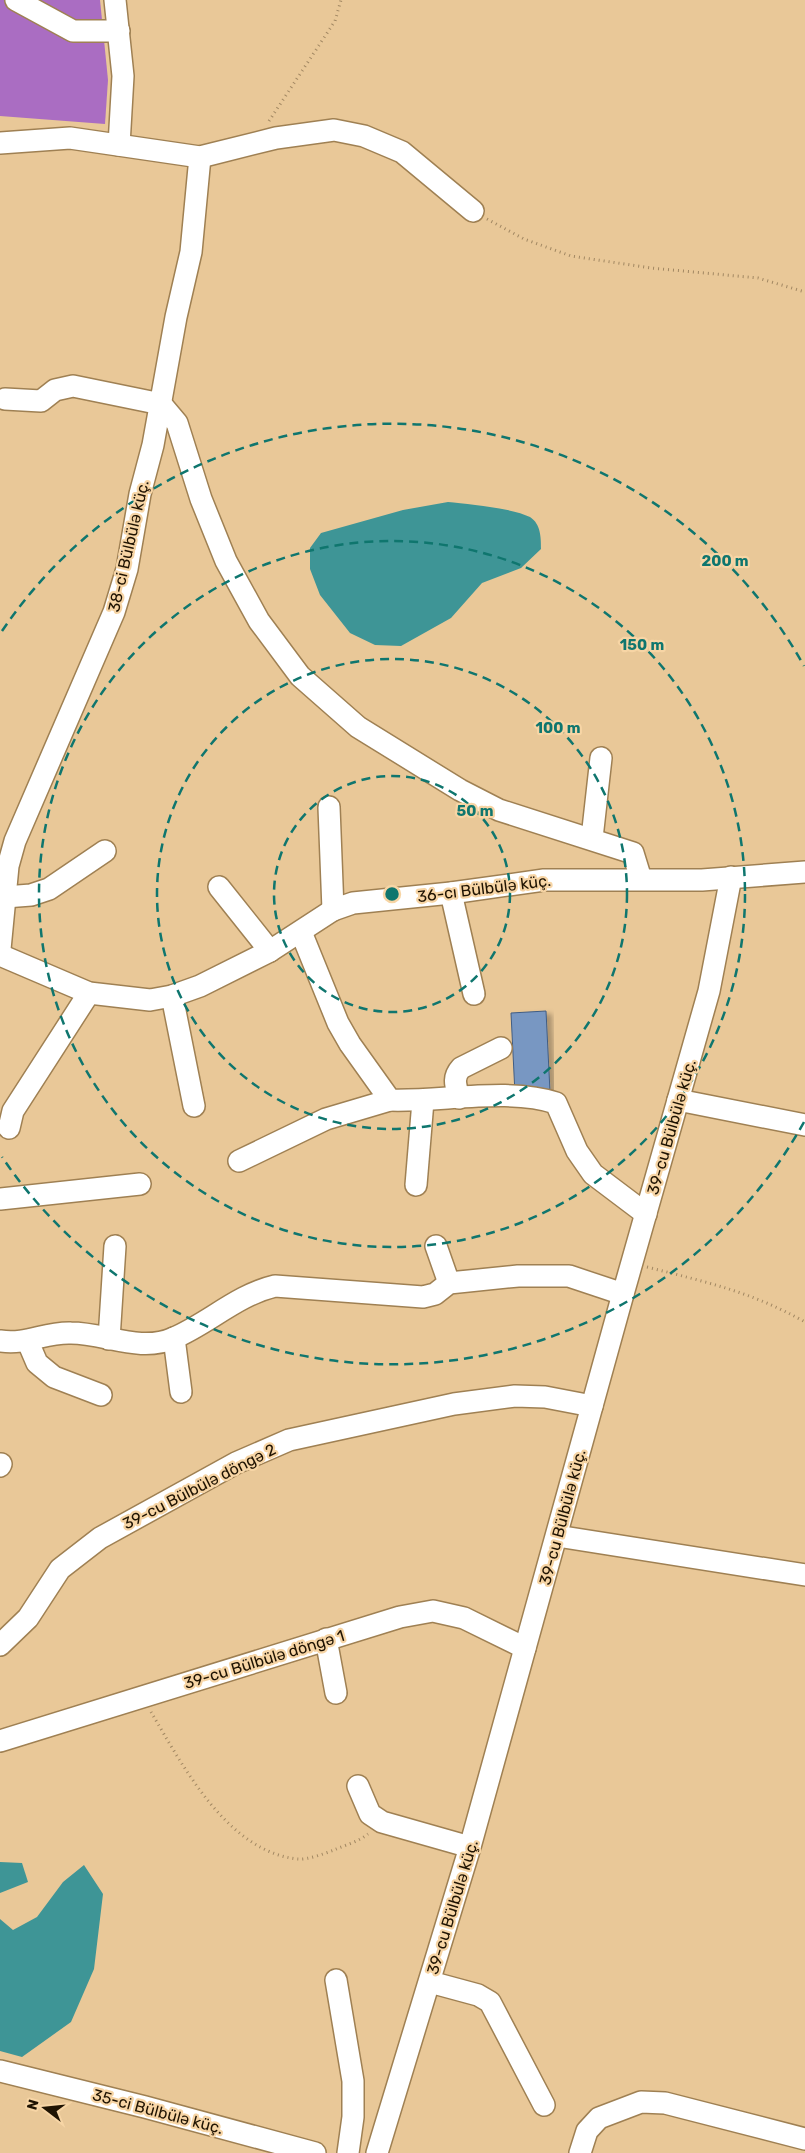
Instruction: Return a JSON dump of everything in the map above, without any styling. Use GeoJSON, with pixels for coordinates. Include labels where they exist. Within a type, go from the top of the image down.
{"type":"FeatureCollection","features":[{"type":"Feature","properties":{"kind":"street"},"geometry":{"type":"LineString","coordinates":[[16,0],[73,31],[119,31]]}},
{"type":"Feature","properties":{"kind":"street"},"geometry":{"type":"LineString","coordinates":[[115,0],[123,76],[119,145]]}},
{"type":"Feature","properties":{"kind":"street"},"geometry":{"type":"LineString","coordinates":[[0,143],[70,138],[200,156],[276,138],[334,130],[364,136],[402,152],[473,211]]}},
{"type":"Feature","properties":{"kind":"street","name":"38-ci Bülbülə küç."},"geometry":{"type":"LineString","coordinates":[[0,943],[8,866],[15,841],[114,612],[127,569],[161,404],[176,317],[191,252],[200,156]]}},
{"type":"Feature","properties":{"kind":"street"},"geometry":{"type":"LineString","coordinates":[[5,399],[41,401],[55,390],[74,386],[161,404],[177,423],[201,499],[226,561],[258,621],[300,676],[358,727],[460,790],[499,810],[592,838],[633,853],[642,879]]}},
{"type":"Feature","properties":{"kind":"street"},"geometry":{"type":"LineString","coordinates":[[592,838],[601,758]]}},
{"type":"Feature","properties":{"kind":"street"},"geometry":{"type":"LineString","coordinates":[[329,807],[333,910]]}},
{"type":"Feature","properties":{"kind":"street"},"geometry":{"type":"LineString","coordinates":[[5,897],[31,895],[49,889],[105,851]]}},
{"type":"Feature","properties":{"kind":"street","name":"36-cı Bülbülə küç."},"geometry":{"type":"LineString","coordinates":[[0,943],[89,993],[150,1000],[172,996],[200,986],[270,951],[301,932],[318,918],[353,903],[451,893],[544,880],[702,880],[805,872]]}},
{"type":"Feature","properties":{"kind":"street","name":"39-cu Bülbülə küç."},"geometry":{"type":"LineString","coordinates":[[377,2153],[470,1847],[709,991],[731,877]]}},
{"type":"Feature","properties":{"kind":"street"},"geometry":{"type":"LineString","coordinates":[[219,887],[270,951]]}},
{"type":"Feature","properties":{"kind":"street"},"geometry":{"type":"LineString","coordinates":[[451,893],[474,994]]}},
{"type":"Feature","properties":{"kind":"street"},"geometry":{"type":"LineString","coordinates":[[301,932],[338,1023],[350,1044],[390,1100]]}},
{"type":"Feature","properties":{"kind":"street"},"geometry":{"type":"LineString","coordinates":[[9,1128],[13,1111],[89,993]]}},
{"type":"Feature","properties":{"kind":"street"},"geometry":{"type":"LineString","coordinates":[[172,996],[194,1106]]}},
{"type":"Feature","properties":{"kind":"street"},"geometry":{"type":"LineString","coordinates":[[459,1098],[455,1082],[456,1073],[461,1068],[501,1048]]}},
{"type":"Feature","properties":{"kind":"street"},"geometry":{"type":"LineString","coordinates":[[238,1161],[326,1119],[390,1100],[423,1101],[517,1096],[542,1099],[556,1103],[578,1152],[593,1174],[646,1214]]}},
{"type":"Feature","properties":{"kind":"street"},"geometry":{"type":"LineString","coordinates":[[678,1100],[805,1125]]}},
{"type":"Feature","properties":{"kind":"street"},"geometry":{"type":"LineString","coordinates":[[416,1185],[423,1101]]}},
{"type":"Feature","properties":{"kind":"street"},"geometry":{"type":"LineString","coordinates":[[0,1199],[140,1184]]}},
{"type":"Feature","properties":{"kind":"street"},"geometry":{"type":"LineString","coordinates":[[109,1339],[115,1246]]}},
{"type":"Feature","properties":{"kind":"street"},"geometry":{"type":"LineString","coordinates":[[436,1246],[449,1283]]}},
{"type":"Feature","properties":{"kind":"street"},"geometry":{"type":"LineString","coordinates":[[0,1341],[28,1342],[50,1334],[73,1332],[132,1343],[157,1343],[174,1338],[257,1290],[276,1286],[423,1298],[435,1294],[449,1283],[518,1276],[569,1276],[623,1294]]}},
{"type":"Feature","properties":{"kind":"street"},"geometry":{"type":"LineString","coordinates":[[174,1338],[181,1392]]}},
{"type":"Feature","properties":{"kind":"street"},"geometry":{"type":"LineString","coordinates":[[28,1342],[37,1363],[54,1377],[101,1394]]}},
{"type":"Feature","properties":{"kind":"street","name":"39-cu Bülbülə döngə 2"},"geometry":{"type":"LineString","coordinates":[[0,1645],[28,1618],[60,1570],[100,1538],[236,1463],[290,1440],[454,1404],[515,1396],[545,1397],[592,1406]]}},
{"type":"Feature","properties":{"kind":"street"},"geometry":{"type":"LineString","coordinates":[[557,1536],[805,1575]]}},
{"type":"Feature","properties":{"kind":"street","name":"39-cu Bülbülə döngə 1"},"geometry":{"type":"LineString","coordinates":[[0,1741],[400,1617],[433,1611],[464,1618],[526,1648]]}},
{"type":"Feature","properties":{"kind":"street"},"geometry":{"type":"LineString","coordinates":[[326,1640],[336,1693]]}},
{"type":"Feature","properties":{"kind":"street"},"geometry":{"type":"LineString","coordinates":[[358,1786],[370,1814],[382,1822],[470,1847]]}},
{"type":"Feature","properties":{"kind":"street"},"geometry":{"type":"LineString","coordinates":[[336,1980],[353,2082],[353,2117],[348,2153]]}},
{"type":"Feature","properties":{"kind":"street"},"geometry":{"type":"LineString","coordinates":[[430,1982],[478,1995],[490,2002],[544,2105]]}},
{"type":"Feature","properties":{"kind":"street","name":"35-ci Bülbülə küç."},"geometry":{"type":"LineString","coordinates":[[0,2071],[145,2107],[315,2153]]}},
{"type":"Feature","properties":{"kind":"street"},"geometry":{"type":"LineString","coordinates":[[580,2153],[587,2131],[599,2118],[641,2102],[665,2103],[805,2139]]}},
{"type":"Feature","properties":{"kind":"path"},"geometry":{"type":"LineString","coordinates":[[256,143],[280,102],[335,21],[341,0]]}},
{"type":"Feature","properties":{"kind":"path"},"geometry":{"type":"LineString","coordinates":[[473,211],[524,239],[570,256],[651,268],[758,278],[805,292]]}},
{"type":"Feature","properties":{"kind":"path"},"geometry":{"type":"LineString","coordinates":[[632,1263],[734,1289],[775,1305],[805,1322]]}},
{"type":"Feature","properties":{"kind":"path"},"geometry":{"type":"LineString","coordinates":[[142,1696],[192,1780],[234,1829],[272,1854],[299,1859],[326,1853],[362,1839],[382,1822]]}},
{"type":"Feature","properties":{"kind":"shaded area"},"geometry":{"type":"Polygon","coordinates":[[[0,0],[100,0],[108,80],[105,124],[0,116],[0,0]]]}},
{"type":"Feature","properties":{"kind":"water"},"geometry":{"type":"Polygon","coordinates":[[[448,502],[501,509],[530,517],[538,527],[541,549],[521,568],[482,583],[451,618],[401,646],[375,645],[350,633],[320,595],[310,569],[310,548],[321,533],[403,510],[448,502]]]}},
{"type":"Feature","properties":{"kind":"water"},"geometry":{"type":"Polygon","coordinates":[[[0,1862],[22,1863],[28,1882],[0,1893],[0,1862]]]}},
{"type":"Feature","properties":{"kind":"water"},"geometry":{"type":"Polygon","coordinates":[[[84,1865],[103,1894],[94,1969],[71,2022],[22,2057],[0,2051],[0,1919],[13,1930],[37,1917],[63,1882],[84,1865]]]}},
{"type":"Feature","properties":{"kind":"building"},"geometry":{"type":"Polygon","coordinates":[[[546,1011],[550,1092],[515,1094],[511,1013],[546,1011]]]}}]}
